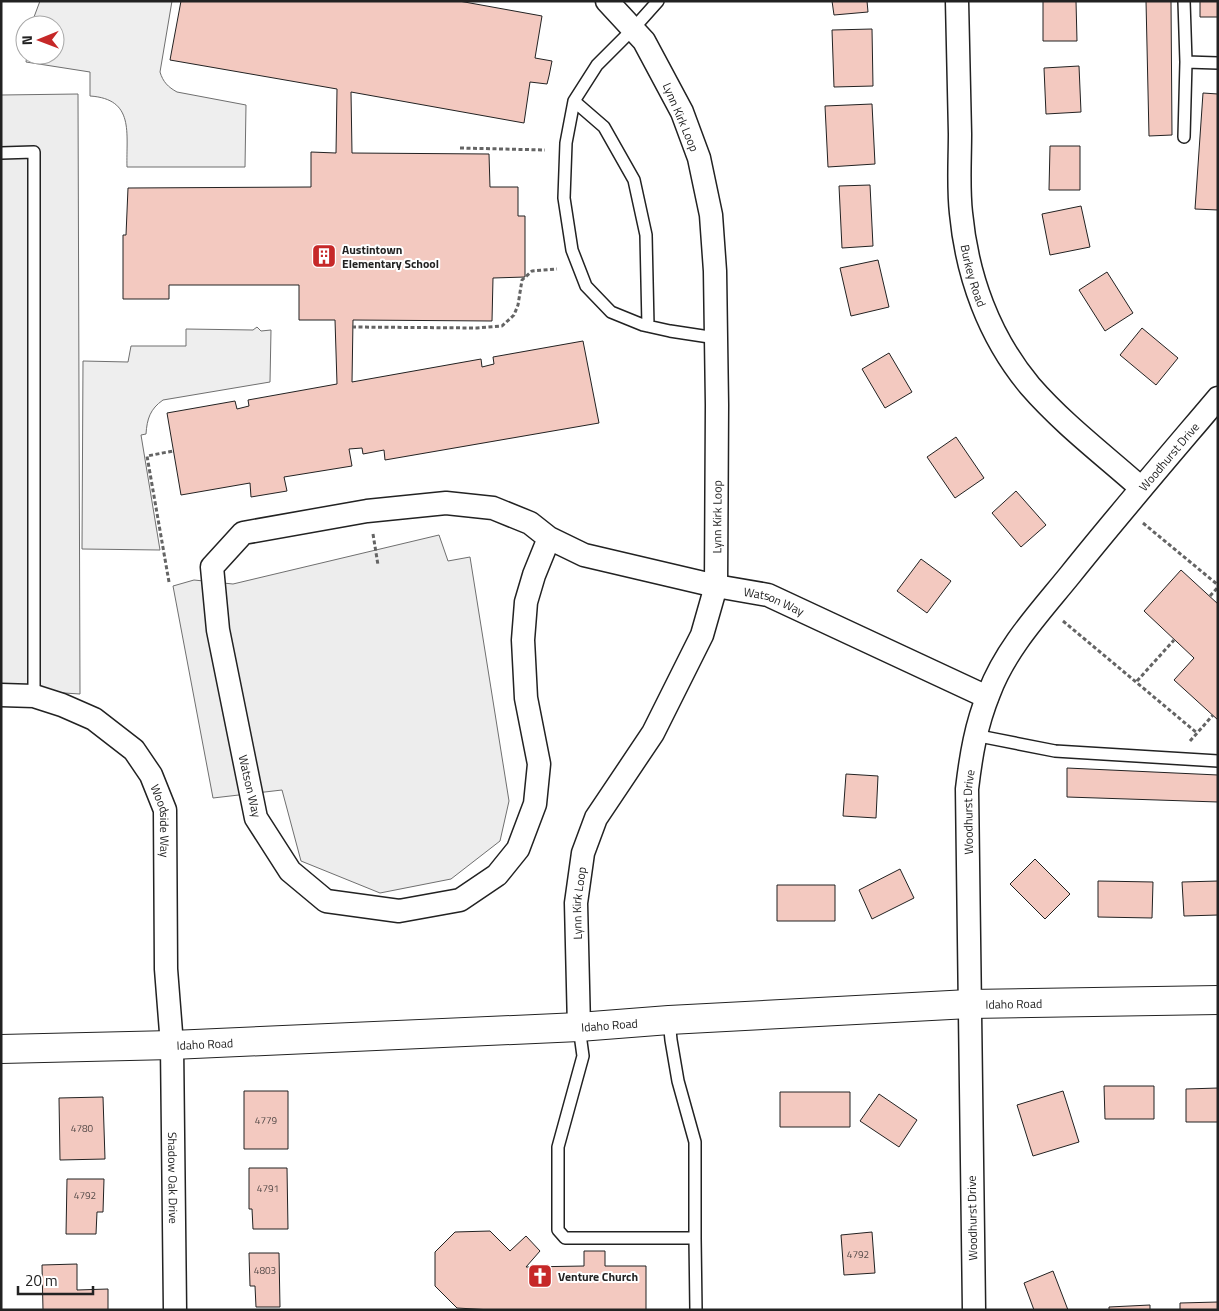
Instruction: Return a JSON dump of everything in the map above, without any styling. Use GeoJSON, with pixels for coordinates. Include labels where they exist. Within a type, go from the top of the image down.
{"type":"FeatureCollection","features":[{"type":"Feature","properties":{"kind":"street","name":"Lynn Kirk Loop"},"geometry":{"type":"LineString","coordinates":[[579,1027],[576,903],[583,853],[596,818],[653,733],[702,635],[716,586],[716,271],[711,215],[699,158],[682,112],[669,85],[644,41],[607,1]]}},
{"type":"Feature","properties":{"kind":"street","name":"Burkey Road"},"geometry":{"type":"LineString","coordinates":[[958,1],[961,212],[966,252],[976,287],[991,325],[1009,356],[1030,385],[1056,413],[1141,488]]}},
{"type":"Feature","properties":{"kind":"street","name":"Woodhurst Drive"},"geometry":{"type":"LineString","coordinates":[[974,1310],[967,788],[974,735],[987,697],[998,673],[1021,636],[1125,507],[1218,398]]}},
{"type":"Feature","properties":{"kind":"street","name":"Watson Way"},"geometry":{"type":"LineString","coordinates":[[549,538],[534,574],[526,602],[523,640],[526,698],[539,764],[535,804],[518,849],[497,876],[460,900],[399,911],[326,901],[290,871],[256,818],[218,630],[212,567],[242,533],[367,511],[446,503],[493,508],[530,524],[549,538],[584,555],[716,586],[768,594],[987,697]]}},
{"type":"Feature","properties":{"kind":"street","name":"Woodside Way"},"geometry":{"type":"LineString","coordinates":[[1,695],[34,696],[62,705],[94,719],[134,750],[151,775],[165,810],[166,970],[172,1045]]}},
{"type":"Feature","properties":{"kind":"street","name":"Idaho Road"},"geometry":{"type":"LineString","coordinates":[[1,1049],[172,1045],[579,1027],[669,1020],[969,1004],[1218,1000]]}},
{"type":"Feature","properties":{"kind":"street","name":"Shadow Oak Drive"},"geometry":{"type":"LineString","coordinates":[[172,1045],[176,1310]]}},
{"type":"Feature","properties":{"kind":"lane"},"geometry":{"type":"LineString","coordinates":[[658,1],[597,66],[574,101],[566,143],[564,198],[572,250],[586,286],[611,312],[648,326],[716,338]]}},
{"type":"Feature","properties":{"kind":"lane"},"geometry":{"type":"LineString","coordinates":[[1184,1],[1186,62],[1184,137]]}},
{"type":"Feature","properties":{"kind":"lane"},"geometry":{"type":"LineString","coordinates":[[1186,62],[1218,63]]}},
{"type":"Feature","properties":{"kind":"lane"},"geometry":{"type":"LineString","coordinates":[[574,101],[604,127],[634,180],[646,235],[648,326]]}},
{"type":"Feature","properties":{"kind":"lane"},"geometry":{"type":"LineString","coordinates":[[1,152],[34,152],[34,696]]}},
{"type":"Feature","properties":{"kind":"lane"},"geometry":{"type":"LineString","coordinates":[[974,735],[1055,751],[1218,760]]}},
{"type":"Feature","properties":{"kind":"lane"},"geometry":{"type":"LineString","coordinates":[[669,1020],[678,1081],[695,1142],[696,1310]]}},
{"type":"Feature","properties":{"kind":"lane"},"geometry":{"type":"LineString","coordinates":[[579,1027],[583,1056],[558,1147],[558,1230],[565,1238],[695,1238]]}},
{"type":"Feature","properties":{"kind":"path"},"geometry":{"type":"LineString","coordinates":[[460,148],[545,150]]}},
{"type":"Feature","properties":{"kind":"path"},"geometry":{"type":"LineString","coordinates":[[352,327],[477,328],[502,326],[514,315],[518,305],[522,280],[532,271],[557,269]]}},
{"type":"Feature","properties":{"kind":"path"},"geometry":{"type":"LineString","coordinates":[[169,582],[147,456],[173,451]]}},
{"type":"Feature","properties":{"kind":"path"},"geometry":{"type":"LineString","coordinates":[[1125,507],[1218,586],[1210,596]]}},
{"type":"Feature","properties":{"kind":"path"},"geometry":{"type":"LineString","coordinates":[[372,525],[378,566]]}},
{"type":"Feature","properties":{"kind":"path"},"geometry":{"type":"LineString","coordinates":[[1045,606],[1197,733]]}},
{"type":"Feature","properties":{"kind":"path"},"geometry":{"type":"LineString","coordinates":[[1137,681],[1174,640]]}},
{"type":"Feature","properties":{"kind":"path"},"geometry":{"type":"LineString","coordinates":[[1172,758],[1213,715]]}},
{"type":"Feature","properties":{"kind":"shaded area"},"geometry":{"type":"Polygon","coordinates":[[[40,1],[172,1],[160,72],[161,76],[166,84],[177,92],[246,105],[245,167],[127,167],[127,130],[125,120],[115,104],[90,96],[90,72],[45,65],[65,65],[65,15],[35,15],[40,1]]]}},
{"type":"Feature","properties":{"kind":"shaded area"},"geometry":{"type":"Polygon","coordinates":[[[78,94],[80,694],[1,689],[1,95],[78,94]]]}},
{"type":"Feature","properties":{"kind":"shaded area"},"geometry":{"type":"Polygon","coordinates":[[[257,327],[261,331],[271,330],[270,382],[163,400],[150,415],[146,434],[141,435],[160,550],[82,549],[83,361],[128,362],[131,346],[186,346],[186,329],[253,330],[257,327]]]}},
{"type":"Feature","properties":{"kind":"shaded area"},"geometry":{"type":"Polygon","coordinates":[[[439,535],[448,561],[470,557],[509,801],[500,841],[451,879],[380,893],[301,861],[282,790],[213,798],[173,586],[194,580],[233,584],[439,535]]]}},
{"type":"Feature","properties":{"kind":"building","name":"Austintown Elementary School"},"geometry":{"type":"Polygon","coordinates":[[[181,1],[459,1],[542,16],[535,58],[552,61],[547,84],[530,82],[524,123],[351,92],[352,153],[489,154],[490,187],[518,187],[518,216],[525,216],[525,277],[493,278],[492,321],[353,320],[352,382],[481,359],[482,367],[494,364],[493,357],[583,341],[599,423],[385,460],[384,450],[363,454],[362,448],[349,449],[352,466],[284,477],[287,491],[251,497],[250,483],[181,495],[167,413],[235,401],[237,409],[249,406],[248,400],[337,384],[335,320],[299,320],[299,285],[169,285],[169,299],[123,299],[123,235],[126,235],[128,188],[311,187],[311,152],[336,153],[337,89],[170,60],[181,1]]]}},
{"type":"Feature","properties":{"kind":"building"},"geometry":{"type":"Polygon","coordinates":[[[832,1],[867,1],[868,12],[834,15],[832,1]]]}},
{"type":"Feature","properties":{"kind":"building"},"geometry":{"type":"Polygon","coordinates":[[[1043,1],[1076,1],[1077,41],[1043,41],[1043,1]]]}},
{"type":"Feature","properties":{"kind":"building"},"geometry":{"type":"Polygon","coordinates":[[[1146,1],[1171,1],[1172,135],[1149,136],[1146,1]]]}},
{"type":"Feature","properties":{"kind":"building"},"geometry":{"type":"Polygon","coordinates":[[[1200,1],[1218,1],[1218,17],[1200,17],[1200,1]]]}},
{"type":"Feature","properties":{"kind":"building"},"geometry":{"type":"Polygon","coordinates":[[[872,29],[873,86],[834,87],[832,30],[872,29]]]}},
{"type":"Feature","properties":{"kind":"building"},"geometry":{"type":"Polygon","coordinates":[[[1079,66],[1081,112],[1046,114],[1044,68],[1079,66]]]}},
{"type":"Feature","properties":{"kind":"building"},"geometry":{"type":"Polygon","coordinates":[[[1203,93],[1218,94],[1218,210],[1195,209],[1203,93]]]}},
{"type":"Feature","properties":{"kind":"building"},"geometry":{"type":"Polygon","coordinates":[[[872,104],[875,164],[828,167],[825,106],[872,104]]]}},
{"type":"Feature","properties":{"kind":"building"},"geometry":{"type":"Polygon","coordinates":[[[1050,146],[1080,146],[1080,190],[1049,190],[1050,146]]]}},
{"type":"Feature","properties":{"kind":"building"},"geometry":{"type":"Polygon","coordinates":[[[870,185],[873,246],[842,248],[839,186],[870,185]]]}},
{"type":"Feature","properties":{"kind":"building"},"geometry":{"type":"Polygon","coordinates":[[[1081,206],[1090,247],[1050,255],[1042,214],[1081,206]]]}},
{"type":"Feature","properties":{"kind":"building"},"geometry":{"type":"Polygon","coordinates":[[[878,260],[889,307],[851,316],[840,268],[878,260]]]}},
{"type":"Feature","properties":{"kind":"building"},"geometry":{"type":"Polygon","coordinates":[[[1107,272],[1133,313],[1105,331],[1079,290],[1107,272]]]}},
{"type":"Feature","properties":{"kind":"building"},"geometry":{"type":"Polygon","coordinates":[[[1142,328],[1178,358],[1156,385],[1120,355],[1142,328]]]}},
{"type":"Feature","properties":{"kind":"building"},"geometry":{"type":"Polygon","coordinates":[[[889,353],[912,392],[885,408],[862,369],[889,353]]]}},
{"type":"Feature","properties":{"kind":"building"},"geometry":{"type":"Polygon","coordinates":[[[956,437],[984,478],[955,498],[927,457],[956,437]]]}},
{"type":"Feature","properties":{"kind":"building"},"geometry":{"type":"Polygon","coordinates":[[[1016,491],[1046,525],[1021,547],[992,513],[1016,491]]]}},
{"type":"Feature","properties":{"kind":"building"},"geometry":{"type":"Polygon","coordinates":[[[921,559],[951,581],[927,613],[897,591],[921,559]]]}},
{"type":"Feature","properties":{"kind":"building"},"geometry":{"type":"Polygon","coordinates":[[[1181,570],[1218,604],[1218,720],[1174,680],[1194,658],[1144,611],[1181,570]]]}},
{"type":"Feature","properties":{"kind":"building"},"geometry":{"type":"Polygon","coordinates":[[[1067,768],[1218,775],[1218,802],[1067,797],[1067,768]]]}},
{"type":"Feature","properties":{"kind":"building"},"geometry":{"type":"Polygon","coordinates":[[[846,774],[878,776],[876,818],[843,816],[846,774]]]}},
{"type":"Feature","properties":{"kind":"building"},"geometry":{"type":"Polygon","coordinates":[[[1035,859],[1070,894],[1045,919],[1010,884],[1035,859]]]}},
{"type":"Feature","properties":{"kind":"building"},"geometry":{"type":"Polygon","coordinates":[[[900,869],[914,898],[872,919],[859,890],[900,869]]]}},
{"type":"Feature","properties":{"kind":"building"},"geometry":{"type":"Polygon","coordinates":[[[1098,881],[1153,882],[1152,918],[1098,917],[1098,881]]]}},
{"type":"Feature","properties":{"kind":"building"},"geometry":{"type":"Polygon","coordinates":[[[1218,881],[1218,915],[1184,916],[1182,882],[1218,881]]]}},
{"type":"Feature","properties":{"kind":"building"},"geometry":{"type":"Polygon","coordinates":[[[777,885],[835,885],[835,921],[777,921],[777,885]]]}},
{"type":"Feature","properties":{"kind":"building"},"geometry":{"type":"Polygon","coordinates":[[[1104,1086],[1154,1086],[1154,1119],[1105,1119],[1104,1086]]]}},
{"type":"Feature","properties":{"kind":"building"},"geometry":{"type":"Polygon","coordinates":[[[1218,1088],[1218,1122],[1186,1122],[1186,1089],[1218,1088]]]}},
{"type":"Feature","properties":{"kind":"building"},"geometry":{"type":"Polygon","coordinates":[[[244,1091],[288,1091],[288,1149],[244,1149],[244,1091]]]}},
{"type":"Feature","properties":{"kind":"building"},"geometry":{"type":"Polygon","coordinates":[[[1063,1091],[1079,1142],[1033,1156],[1017,1105],[1063,1091]]]}},
{"type":"Feature","properties":{"kind":"building"},"geometry":{"type":"Polygon","coordinates":[[[780,1092],[850,1092],[850,1127],[780,1127],[780,1092]]]}},
{"type":"Feature","properties":{"kind":"building"},"geometry":{"type":"Polygon","coordinates":[[[879,1094],[917,1120],[899,1147],[860,1121],[879,1094]]]}},
{"type":"Feature","properties":{"kind":"building"},"geometry":{"type":"Polygon","coordinates":[[[103,1097],[105,1159],[60,1160],[59,1098],[103,1097]]]}},
{"type":"Feature","properties":{"kind":"building"},"geometry":{"type":"Polygon","coordinates":[[[249,1168],[287,1168],[288,1229],[253,1229],[252,1209],[249,1209],[249,1168]]]}},
{"type":"Feature","properties":{"kind":"building"},"geometry":{"type":"Polygon","coordinates":[[[67,1179],[104,1179],[103,1212],[97,1212],[96,1234],[66,1234],[67,1179]]]}},
{"type":"Feature","properties":{"kind":"building","name":"Venture Church"},"geometry":{"type":"Polygon","coordinates":[[[490,1231],[510,1251],[526,1236],[540,1251],[526,1267],[584,1266],[584,1251],[605,1251],[605,1266],[646,1266],[646,1310],[492,1310],[457,1308],[435,1286],[435,1252],[455,1232],[490,1231]]]}},
{"type":"Feature","properties":{"kind":"building"},"geometry":{"type":"Polygon","coordinates":[[[872,1232],[875,1273],[844,1275],[841,1235],[872,1232]]]}},
{"type":"Feature","properties":{"kind":"building"},"geometry":{"type":"Polygon","coordinates":[[[249,1253],[279,1253],[280,1307],[256,1307],[255,1286],[250,1286],[249,1253]]]}},
{"type":"Feature","properties":{"kind":"building"},"geometry":{"type":"Polygon","coordinates":[[[77,1264],[77,1290],[108,1289],[108,1310],[43,1310],[42,1265],[77,1264]]]}},
{"type":"Feature","properties":{"kind":"building"},"geometry":{"type":"Polygon","coordinates":[[[1053,1271],[1068,1310],[1034,1310],[1024,1283],[1053,1271]]]}},
{"type":"Feature","properties":{"kind":"building"},"geometry":{"type":"Polygon","coordinates":[[[1218,1302],[1218,1310],[1180,1310],[1180,1303],[1218,1302]]]}},
{"type":"Feature","properties":{"kind":"building"},"geometry":{"type":"Polygon","coordinates":[[[1150,1305],[1150,1310],[1109,1310],[1109,1307],[1150,1305]]]}},
{"type":"Feature","properties":{"kind":"place","name":"Austintown Elementary School"},"geometry":{"type":"Point","coordinates":[324,256]}},
{"type":"Feature","properties":{"kind":"place","name":"Venture Church"},"geometry":{"type":"Point","coordinates":[540,1276]}}]}
